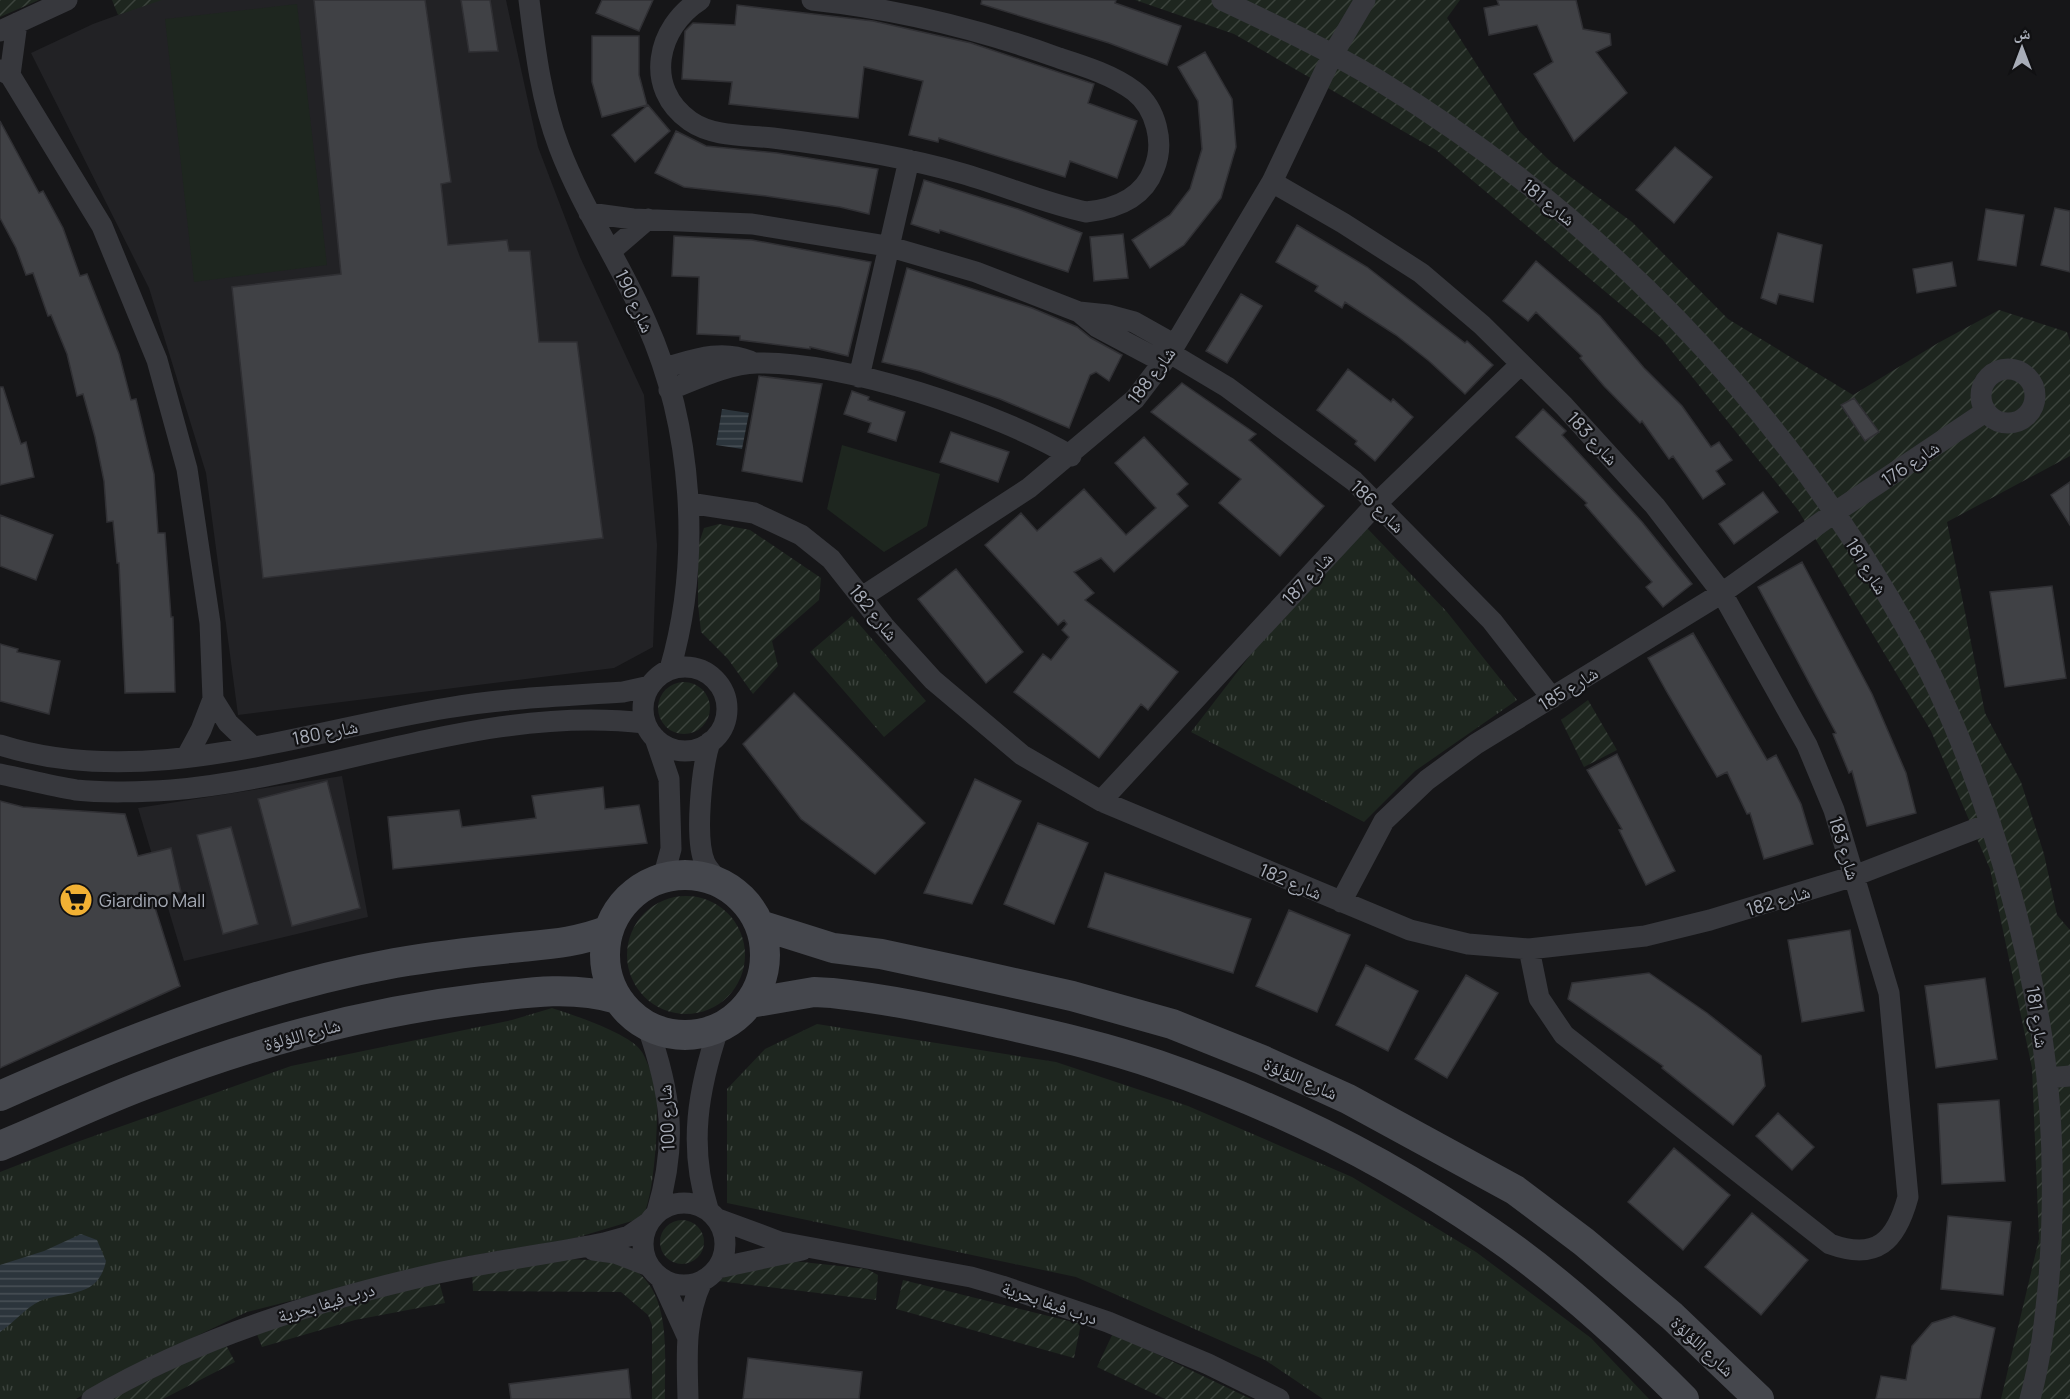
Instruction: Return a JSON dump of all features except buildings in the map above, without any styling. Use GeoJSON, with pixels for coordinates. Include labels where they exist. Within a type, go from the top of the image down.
{"type":"FeatureCollection","features":[{"type":"Feature","properties":{"kind":"main road"},"geometry":{"type":"LineString","coordinates":[[694,875],[719,882],[736,892],[751,907],[760,925],[765,945],[765,965],[760,985],[750,1003],[736,1017],[719,1027],[701,1033],[682,1035],[647,1025],[631,1014],[618,999],[610,983],[605,947],[609,930],[617,913],[628,898],[643,887],[667,876],[694,875]]}},
{"type":"Feature","properties":{"kind":"main road","name":"شارع اللؤلؤة"},"geometry":{"type":"LineString","coordinates":[[760,925],[833,948],[881,954],[986,976],[1072,996],[1172,1024],[1262,1060],[1348,1099],[1515,1190],[1584,1242],[1672,1316],[1759,1399]]}},
{"type":"Feature","properties":{"kind":"main road"},"geometry":{"type":"LineString","coordinates":[[0,1096],[189,1018],[300,987],[395,963],[555,945],[585,939],[609,930]]}},
{"type":"Feature","properties":{"kind":"main road","name":"شارع اللؤلؤة"},"geometry":{"type":"LineString","coordinates":[[0,1146],[155,1080],[266,1043],[352,1021],[456,1001],[526,993],[582,990],[618,999]]}},
{"type":"Feature","properties":{"kind":"main road"},"geometry":{"type":"LineString","coordinates":[[750,1003],[814,992],[957,1014],[1062,1037],[1158,1065],[1245,1100],[1350,1149],[1412,1182],[1491,1232],[1556,1282],[1640,1354],[1684,1399]]}},
{"type":"Feature","properties":{"kind":"street"},"geometry":{"type":"LineString","coordinates":[[67,0],[9,27],[5,73],[102,226],[157,360],[187,469],[210,623],[213,699],[201,730],[187,756]]}},
{"type":"Feature","properties":{"kind":"street","name":"شارع 190"},"geometry":{"type":"LineString","coordinates":[[529,0],[544,94],[559,146],[589,213],[647,323],[664,368],[680,438],[689,503],[684,614],[670,669]]}},
{"type":"Feature","properties":{"kind":"street"},"geometry":{"type":"LineString","coordinates":[[700,0],[685,10],[671,26],[663,45],[660,66],[664,87],[674,105],[689,120],[708,130],[818,144],[909,160],[1086,212],[1107,210],[1127,202],[1143,188],[1154,169],[1159,148],[1157,128],[1149,108],[1135,92],[1116,80],[1025,45],[978,31],[882,10],[812,0]]}},
{"type":"Feature","properties":{"kind":"street","name":"شارع 181"},"geometry":{"type":"LineString","coordinates":[[1222,0],[1311,43],[1377,79],[1480,148],[1602,245],[1722,368],[1791,451],[1834,513],[1907,628],[1953,727],[1988,824],[2026,949],[2047,1078],[2052,1130],[2054,1227],[2046,1319],[2039,1367],[2030,1399]]}},
{"type":"Feature","properties":{"kind":"street","name":"شارع 188"},"geometry":{"type":"LineString","coordinates":[[862,597],[1029,488],[1071,456],[1136,399],[1169,353],[1272,182],[1332,56],[1365,0]]}},
{"type":"Feature","properties":{"kind":"street"},"geometry":{"type":"LineString","coordinates":[[860,377],[887,246],[909,160]]}},
{"type":"Feature","properties":{"kind":"street","name":"شارع 183"},"geometry":{"type":"LineString","coordinates":[[1272,182],[1343,223],[1421,273],[1482,325],[1655,506],[1722,593],[1807,745],[1833,810],[1889,993],[1908,1197],[1902,1218],[1891,1239],[1875,1248],[1841,1248],[1830,1244],[1564,1035],[1539,998],[1529,949]]}},
{"type":"Feature","properties":{"kind":"street","name":"شارع 186"},"geometry":{"type":"LineString","coordinates":[[589,213],[618,218],[752,224],[887,246],[976,272],[1079,312],[1097,327],[1169,353],[1227,387],[1354,481],[1492,621],[1552,698]]}},
{"type":"Feature","properties":{"kind":"street"},"geometry":{"type":"LineString","coordinates":[[611,252],[648,219]]}},
{"type":"Feature","properties":{"kind":"street"},"geometry":{"type":"LineString","coordinates":[[664,368],[720,355],[756,363],[860,377],[957,406],[1052,444],[1071,456]]}},
{"type":"Feature","properties":{"kind":"street"},"geometry":{"type":"LineString","coordinates":[[669,390],[727,369],[756,363]]}},
{"type":"Feature","properties":{"kind":"street","name":"شارع 187"},"geometry":{"type":"LineString","coordinates":[[1101,801],[1377,503],[1521,364]]}},
{"type":"Feature","properties":{"kind":"street","name":"شارع 176"},"geometry":{"type":"LineString","coordinates":[[1834,513],[1985,412]]}},
{"type":"Feature","properties":{"kind":"street","name":"شارع 182"},"geometry":{"type":"LineString","coordinates":[[689,503],[754,513],[801,535],[831,559],[907,653],[968,712],[1022,755],[1101,801],[1410,930],[1468,944],[1529,949],[1645,936],[1710,920],[1854,876],[1988,824]]}},
{"type":"Feature","properties":{"kind":"street","name":"شارع 185"},"geometry":{"type":"LineString","coordinates":[[1341,902],[1384,821],[1427,780],[1476,744],[1722,593],[1834,513]]}},
{"type":"Feature","properties":{"kind":"street","name":"شارع 190"},"geometry":{"type":"LineString","coordinates":[[684,614],[694,652],[703,671]]}},
{"type":"Feature","properties":{"kind":"street"},"geometry":{"type":"LineString","coordinates":[[643,887],[665,871],[670,849],[669,779],[643,710],[650,686],[670,669],[681,667],[703,671],[715,679],[723,691],[726,704],[726,718],[720,731],[710,742],[703,762],[701,836],[704,862],[719,882]]}},
{"type":"Feature","properties":{"kind":"street","name":"شارع 180"},"geometry":{"type":"LineString","coordinates":[[0,746],[33,756],[91,762],[156,761],[252,746],[449,707],[623,692],[650,686]]}},
{"type":"Feature","properties":{"kind":"street"},"geometry":{"type":"LineString","coordinates":[[213,699],[228,723],[252,746]]}},
{"type":"Feature","properties":{"kind":"street","name":"شارع 180"},"geometry":{"type":"LineString","coordinates":[[0,774],[77,790],[170,790],[235,780],[466,732],[578,722],[650,731]]}},
{"type":"Feature","properties":{"kind":"street"},"geometry":{"type":"LineString","coordinates":[[650,731],[664,745],[687,750],[710,742]]}},
{"type":"Feature","properties":{"kind":"street","name":"شارع 100"},"geometry":{"type":"LineString","coordinates":[[647,1025],[662,1068],[669,1103],[669,1159],[652,1218]]}},
{"type":"Feature","properties":{"kind":"street","name":"شارع 100"},"geometry":{"type":"LineString","coordinates":[[713,1214],[700,1186],[697,1160],[698,1112],[703,1074],[719,1027]]}},
{"type":"Feature","properties":{"kind":"street"},"geometry":{"type":"LineString","coordinates":[[2047,1078],[2070,1076]]}},
{"type":"Feature","properties":{"kind":"street"},"geometry":{"type":"LineString","coordinates":[[687,1337],[642,1244],[652,1218],[668,1205],[682,1202],[696,1203],[713,1214],[726,1243],[718,1268],[702,1281],[691,1308],[687,1337],[688,1399]]}},
{"type":"Feature","properties":{"kind":"street","name":"درب فيفا بحرية"},"geometry":{"type":"LineString","coordinates":[[713,1214],[758,1236],[809,1249],[960,1275],[1002,1286],[1108,1322],[1208,1364],[1279,1399]]}},
{"type":"Feature","properties":{"kind":"street","name":"درب فيفا بحرية"},"geometry":{"type":"LineString","coordinates":[[92,1399],[245,1326],[383,1286],[629,1236],[652,1218]]}},
{"type":"Feature","properties":{"kind":"street","name":"درب فيفا بحرية"},"geometry":{"type":"LineString","coordinates":[[574,1249],[615,1253],[654,1272]]}},
{"type":"Feature","properties":{"kind":"street","name":"درب فيفا بحرية"},"geometry":{"type":"LineString","coordinates":[[718,1268],[809,1249]]}},
{"type":"Feature","properties":{"kind":"street"},"geometry":{"type":"LineString","coordinates":[[654,1272],[680,1285],[702,1281]]}},
{"type":"Feature","properties":{"kind":"shaded area"},"geometry":{"type":"Polygon","coordinates":[[[159,0],[506,0],[538,147],[580,257],[644,395],[657,545],[653,647],[614,668],[238,715],[206,473],[149,288],[31,53],[93,24],[159,0]]]}},
{"type":"Feature","properties":{"kind":"shaded area"},"geometry":{"type":"Polygon","coordinates":[[[722,409],[749,413],[742,449],[716,445],[722,409]]]}},
{"type":"Feature","properties":{"kind":"shaded area"},"geometry":{"type":"Polygon","coordinates":[[[342,776],[368,917],[184,961],[138,808],[342,776]]]}},
{"type":"Feature","properties":{"kind":"shaded area"},"geometry":{"type":"Polygon","coordinates":[[[81,1234],[97,1240],[106,1261],[96,1282],[80,1291],[40,1301],[0,1332],[0,1265],[44,1251],[81,1234]]]}},
{"type":"Feature","properties":{"kind":"green space"},"geometry":{"type":"Polygon","coordinates":[[[0,0],[39,0],[0,17],[0,0]]]}},
{"type":"Feature","properties":{"kind":"green space"},"geometry":{"type":"Polygon","coordinates":[[[112,0],[162,0],[118,15],[112,0]]]}},
{"type":"Feature","properties":{"kind":"green space"},"geometry":{"type":"Polygon","coordinates":[[[1135,0],[1460,0],[1447,18],[1519,131],[1553,164],[1632,222],[1728,319],[1853,395],[1938,343],[1999,310],[2067,332],[2070,341],[2070,456],[1947,522],[1985,713],[2021,782],[2044,854],[2057,915],[2070,930],[2070,1399],[2001,1399],[2039,1239],[2032,1068],[1990,869],[1931,731],[1798,510],[1662,339],[1436,150],[1234,34],[1135,0]]]}},
{"type":"Feature","properties":{"kind":"green space"},"geometry":{"type":"Polygon","coordinates":[[[297,4],[327,265],[194,282],[165,19],[297,4]]]}},
{"type":"Feature","properties":{"kind":"green space"},"geometry":{"type":"Polygon","coordinates":[[[842,445],[940,474],[927,526],[884,552],[827,509],[842,445]]]}},
{"type":"Feature","properties":{"kind":"green space"},"geometry":{"type":"Polygon","coordinates":[[[719,524],[750,530],[821,578],[819,600],[772,641],[778,666],[753,694],[728,659],[701,632],[698,604],[698,546],[704,528],[719,524]]]}},
{"type":"Feature","properties":{"kind":"green space"},"geometry":{"type":"Polygon","coordinates":[[[1367,528],[1447,612],[1517,700],[1415,771],[1364,822],[1191,732],[1275,623],[1367,528]]]}},
{"type":"Feature","properties":{"kind":"green space"},"geometry":{"type":"Polygon","coordinates":[[[852,616],[926,701],[884,737],[810,652],[852,616]]]}},
{"type":"Feature","properties":{"kind":"green space"},"geometry":{"type":"Polygon","coordinates":[[[684,682],[694,684],[702,690],[708,698],[710,708],[708,718],[702,726],[694,732],[684,734],[674,732],[666,726],[660,718],[658,708],[660,698],[666,690],[674,684],[684,682]]]}},
{"type":"Feature","properties":{"kind":"green space"},"geometry":{"type":"Polygon","coordinates":[[[1588,700],[1617,750],[1584,767],[1561,720],[1588,700]]]}},
{"type":"Feature","properties":{"kind":"green space"},"geometry":{"type":"Polygon","coordinates":[[[686,896],[709,900],[728,913],[741,932],[745,955],[741,978],[728,997],[709,1010],[686,1014],[663,1010],[644,997],[631,978],[627,955],[631,932],[644,913],[663,900],[686,896]]]}},
{"type":"Feature","properties":{"kind":"green space"},"geometry":{"type":"Polygon","coordinates":[[[552,1008],[626,1038],[636,1045],[647,1061],[657,1095],[657,1123],[653,1177],[642,1218],[572,1239],[464,1257],[247,1312],[125,1370],[76,1399],[0,1399],[0,1172],[77,1142],[291,1066],[512,1020],[552,1008]]]}},
{"type":"Feature","properties":{"kind":"green space"},"geometry":{"type":"Polygon","coordinates":[[[817,1024],[1056,1062],[1188,1106],[1352,1177],[1476,1252],[1591,1338],[1649,1399],[1323,1399],[1265,1360],[1076,1277],[727,1203],[727,1089],[765,1049],[817,1024]]]}},
{"type":"Feature","properties":{"kind":"green space"},"geometry":{"type":"Polygon","coordinates":[[[682,1220],[691,1221],[698,1226],[703,1233],[703,1251],[698,1258],[691,1263],[682,1264],[673,1263],[666,1258],[661,1251],[660,1242],[661,1233],[666,1226],[673,1221],[682,1220]]]}},
{"type":"Feature","properties":{"kind":"green space"},"geometry":{"type":"Polygon","coordinates":[[[560,1259],[602,1261],[624,1265],[641,1275],[651,1287],[662,1317],[665,1399],[652,1399],[652,1325],[648,1315],[621,1292],[473,1291],[472,1272],[560,1259]]]}},
{"type":"Feature","properties":{"kind":"green space"},"geometry":{"type":"Polygon","coordinates":[[[775,1259],[867,1269],[878,1275],[876,1300],[718,1281],[740,1267],[775,1259]]]}},
{"type":"Feature","properties":{"kind":"green space"},"geometry":{"type":"Polygon","coordinates":[[[903,1280],[1081,1324],[1074,1358],[896,1309],[903,1280]]]}},
{"type":"Feature","properties":{"kind":"green space"},"geometry":{"type":"Polygon","coordinates":[[[439,1281],[445,1303],[355,1320],[262,1347],[254,1327],[439,1281]]]}},
{"type":"Feature","properties":{"kind":"green space"},"geometry":{"type":"Polygon","coordinates":[[[1113,1333],[1251,1399],[1165,1399],[1097,1367],[1113,1333]]]}},
{"type":"Feature","properties":{"kind":"green space"},"geometry":{"type":"Polygon","coordinates":[[[225,1343],[235,1362],[163,1399],[111,1399],[225,1343]]]}},
{"type":"Feature","properties":{"kind":"place","name":"Giardino Mall"},"geometry":{"type":"Point","coordinates":[76,900]}}]}
